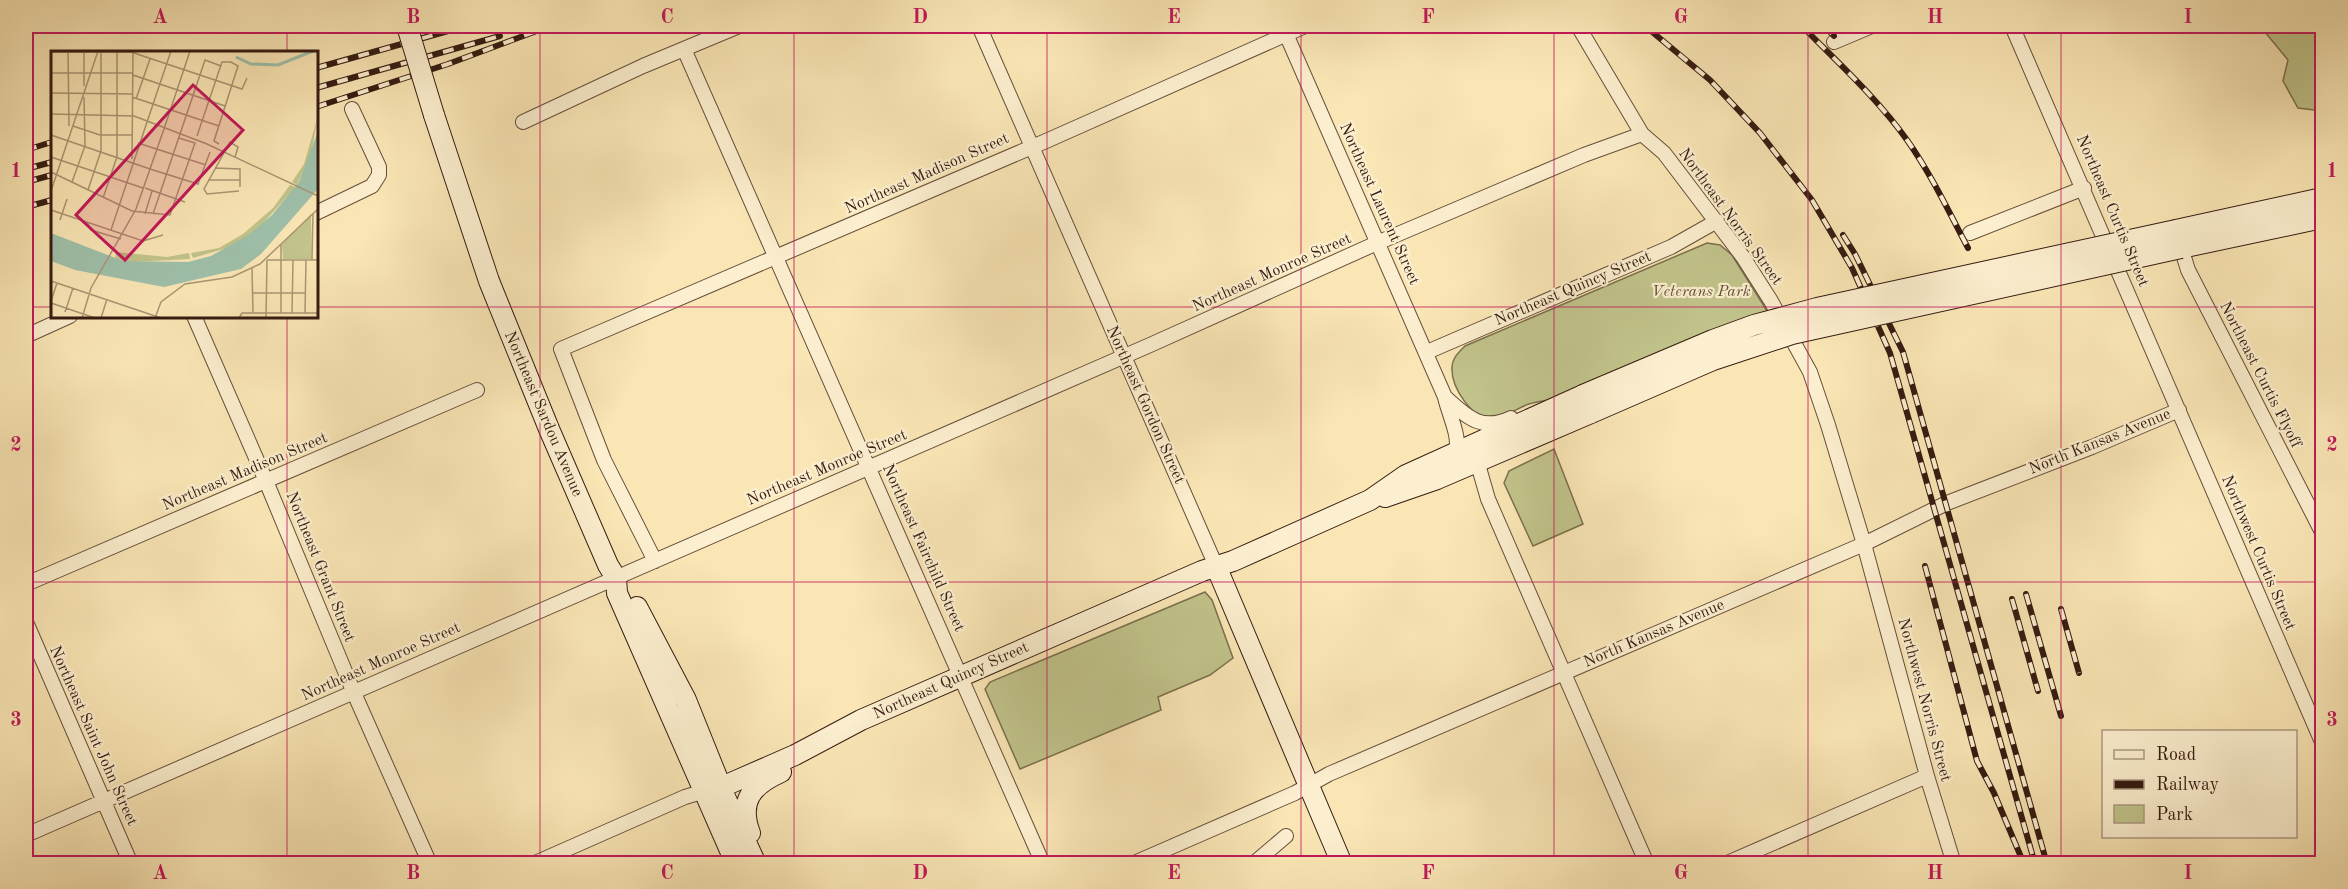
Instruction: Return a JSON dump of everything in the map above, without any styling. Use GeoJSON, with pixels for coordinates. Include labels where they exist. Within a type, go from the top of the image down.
{"type":"FeatureCollection","features":[{"type":"Feature","properties":{"kind":"main road","name":"Northeast Sardou Avenue"},"geometry":{"type":"LineString","coordinates":[[407,26],[485,271],[511,340],[608,565],[616,578],[617,593],[713,788]]}},
{"type":"Feature","properties":{"kind":"main road"},"geometry":{"type":"LineString","coordinates":[[1582,403],[1792,334],[2178,239],[2322,198]]}},
{"type":"Feature","properties":{"kind":"main road"},"geometry":{"type":"LineString","coordinates":[[2178,239],[2322,218]]}},
{"type":"Feature","properties":{"kind":"main road","name":"Northeast Quincy Street"},"geometry":{"type":"LineString","coordinates":[[713,788],[795,755],[839,731],[961,676],[1216,566],[1233,561],[1370,500],[1406,475],[1455,453],[1582,403]]}},
{"type":"Feature","properties":{"kind":"main road","name":"Northeast Quincy Street"},"geometry":{"type":"LineString","coordinates":[[1370,500],[1397,495],[1477,461],[1582,403]]}},
{"type":"Feature","properties":{"kind":"main road","name":"Northeast Gordon Street"},"geometry":{"type":"LineString","coordinates":[[1216,566],[1342,864]]}},
{"type":"Feature","properties":{"kind":"main road"},"geometry":{"type":"LineString","coordinates":[[761,864],[745,817],[747,800],[767,778],[812,757],[839,731]]}},
{"type":"Feature","properties":{"kind":"main road"},"geometry":{"type":"LineString","coordinates":[[713,788],[736,864]]}},
{"type":"Feature","properties":{"kind":"main road"},"geometry":{"type":"LineString","coordinates":[[713,788],[756,864]]}},
{"type":"Feature","properties":{"kind":"street"},"geometry":{"type":"LineString","coordinates":[[279,26],[288,26]]}},
{"type":"Feature","properties":{"kind":"street"},"geometry":{"type":"LineString","coordinates":[[522,122],[740,26]]}},
{"type":"Feature","properties":{"kind":"street","name":"Northeast Gordon Street"},"geometry":{"type":"LineString","coordinates":[[980,26],[1216,566]]}},
{"type":"Feature","properties":{"kind":"street","name":"Northeast Madison Street"},"geometry":{"type":"LineString","coordinates":[[655,561],[604,460],[561,349],[1032,146],[1284,30],[1305,26]]}},
{"type":"Feature","properties":{"kind":"street","name":"Northeast Norris Street"},"geometry":{"type":"LineString","coordinates":[[1578,26],[1642,134],[1664,153],[1717,221],[1771,301],[1810,372],[1864,544]]}},
{"type":"Feature","properties":{"kind":"street"},"geometry":{"type":"LineString","coordinates":[[1834,42],[1872,26]]}},
{"type":"Feature","properties":{"kind":"street","name":"Northeast Curtis Street"},"geometry":{"type":"LineString","coordinates":[[2012,26],[2179,410]]}},
{"type":"Feature","properties":{"kind":"street","name":"Northeast Laurent Street"},"geometry":{"type":"LineString","coordinates":[[1284,30],[1427,352],[1445,397],[1458,440],[1455,453]]}},
{"type":"Feature","properties":{"kind":"street","name":"Northeast Fairchild Street"},"geometry":{"type":"LineString","coordinates":[[684,49],[1043,864]]}},
{"type":"Feature","properties":{"kind":"street"},"geometry":{"type":"LineString","coordinates":[[318,212],[372,186],[379,175],[379,167],[352,109]]}},
{"type":"Feature","properties":{"kind":"street","name":"Northeast Monroe Street"},"geometry":{"type":"LineString","coordinates":[[26,835],[1124,357],[1377,243],[1642,134]]}},
{"type":"Feature","properties":{"kind":"street"},"geometry":{"type":"LineString","coordinates":[[1970,232],[2084,188]]}},
{"type":"Feature","properties":{"kind":"street","name":"Northeast Quincy Street"},"geometry":{"type":"LineString","coordinates":[[1427,352],[1671,247],[1717,221]]}},
{"type":"Feature","properties":{"kind":"street","name":"Northeast Curtis Flyoff"},"geometry":{"type":"LineString","coordinates":[[2178,239],[2188,270],[2322,532]]}},
{"type":"Feature","properties":{"kind":"street"},"geometry":{"type":"LineString","coordinates":[[26,336],[66,318]]}},
{"type":"Feature","properties":{"kind":"street","name":"Northeast Grant Street"},"geometry":{"type":"LineString","coordinates":[[195,318],[266,481],[354,693],[430,864]]}},
{"type":"Feature","properties":{"kind":"street","name":"Northeast Madison Street"},"geometry":{"type":"LineString","coordinates":[[26,584],[477,390]]}},
{"type":"Feature","properties":{"kind":"street","name":"Northeast Laurent Street"},"geometry":{"type":"LineString","coordinates":[[1445,397],[1472,420],[1487,425],[1498,424],[1524,412],[1582,403]]}},
{"type":"Feature","properties":{"kind":"street","name":"North Kansas Avenue"},"geometry":{"type":"LineString","coordinates":[[1132,864],[1309,786],[1329,774],[1864,544],[1947,503],[2092,447],[2179,410]]}},
{"type":"Feature","properties":{"kind":"street","name":"Northwest Curtis Street"},"geometry":{"type":"LineString","coordinates":[[2179,410],[2318,721],[2322,742]]}},
{"type":"Feature","properties":{"kind":"street"},"geometry":{"type":"LineString","coordinates":[[1477,461],[1488,499],[1647,864]]}},
{"type":"Feature","properties":{"kind":"street","name":"Northwest Norris Street"},"geometry":{"type":"LineString","coordinates":[[1864,544],[1954,864]]}},
{"type":"Feature","properties":{"kind":"street","name":"Northeast Saint John Street"},"geometry":{"type":"LineString","coordinates":[[26,622],[131,864]]}},
{"type":"Feature","properties":{"kind":"street"},"geometry":{"type":"LineString","coordinates":[[1725,864],[1928,776]]}},
{"type":"Feature","properties":{"kind":"street","name":"Northeast Quincy Street"},"geometry":{"type":"LineString","coordinates":[[533,864],[685,797],[713,788]]}},
{"type":"Feature","properties":{"kind":"street"},"geometry":{"type":"LineString","coordinates":[[1253,864],[1286,836]]}},
{"type":"Feature","properties":{"kind":"green space"},"geometry":{"type":"Polygon","coordinates":[[[2260,26],[2322,26],[2322,111],[2298,108],[2283,81],[2288,60],[2260,26]]]}},
{"type":"Feature","properties":{"kind":"green space","name":"Veterans Park"},"geometry":{"type":"Polygon","coordinates":[[[1707,243],[1720,245],[1732,255],[1769,314],[1500,417],[1483,417],[1476,413],[1459,393],[1455,385],[1452,366],[1456,356],[1465,346],[1707,243]]]}},
{"type":"Feature","properties":{"kind":"green space"},"geometry":{"type":"Polygon","coordinates":[[[1554,449],[1583,524],[1533,546],[1504,483],[1509,471],[1554,449]]]}},
{"type":"Feature","properties":{"kind":"green space"},"geometry":{"type":"Polygon","coordinates":[[[1205,592],[1212,600],[1233,658],[1210,675],[1158,697],[1161,710],[1020,769],[985,689],[990,682],[1205,592]]]}},
{"type":"Feature","properties":{"kind":"railway"},"geometry":{"type":"LineString","coordinates":[[318,67],[466,26]]}},
{"type":"Feature","properties":{"kind":"railway"},"geometry":{"type":"LineString","coordinates":[[318,106],[448,64],[550,26]]}},
{"type":"Feature","properties":{"kind":"railway"},"geometry":{"type":"LineString","coordinates":[[1645,26],[1710,80],[1760,133],[1812,200],[1852,268],[1890,353],[2035,864]]}},
{"type":"Feature","properties":{"kind":"railway"},"geometry":{"type":"LineString","coordinates":[[1802,26],[1870,95],[1907,140],[1932,180],[1968,248]]}},
{"type":"Feature","properties":{"kind":"railway"},"geometry":{"type":"LineString","coordinates":[[1824,26],[1834,36]]}},
{"type":"Feature","properties":{"kind":"railway"},"geometry":{"type":"LineString","coordinates":[[318,87],[500,36]]}},
{"type":"Feature","properties":{"kind":"railway"},"geometry":{"type":"LineString","coordinates":[[26,150],[51,142]]}},
{"type":"Feature","properties":{"kind":"railway"},"geometry":{"type":"LineString","coordinates":[[26,169],[51,162]]}},
{"type":"Feature","properties":{"kind":"railway"},"geometry":{"type":"LineString","coordinates":[[26,182],[51,175]]}},
{"type":"Feature","properties":{"kind":"railway"},"geometry":{"type":"LineString","coordinates":[[26,207],[51,200]]}},
{"type":"Feature","properties":{"kind":"railway"},"geometry":{"type":"LineString","coordinates":[[1843,235],[1855,254],[1903,352],[2047,864]]}},
{"type":"Feature","properties":{"kind":"railway"},"geometry":{"type":"LineString","coordinates":[[1925,566],[1977,761],[1994,793],[2024,864]]}},
{"type":"Feature","properties":{"kind":"railway"},"geometry":{"type":"LineString","coordinates":[[2026,594],[2061,716]]}},
{"type":"Feature","properties":{"kind":"railway"},"geometry":{"type":"LineString","coordinates":[[2012,599],[2038,691]]}},
{"type":"Feature","properties":{"kind":"railway"},"geometry":{"type":"LineString","coordinates":[[2061,609],[2079,673]]}}]}
